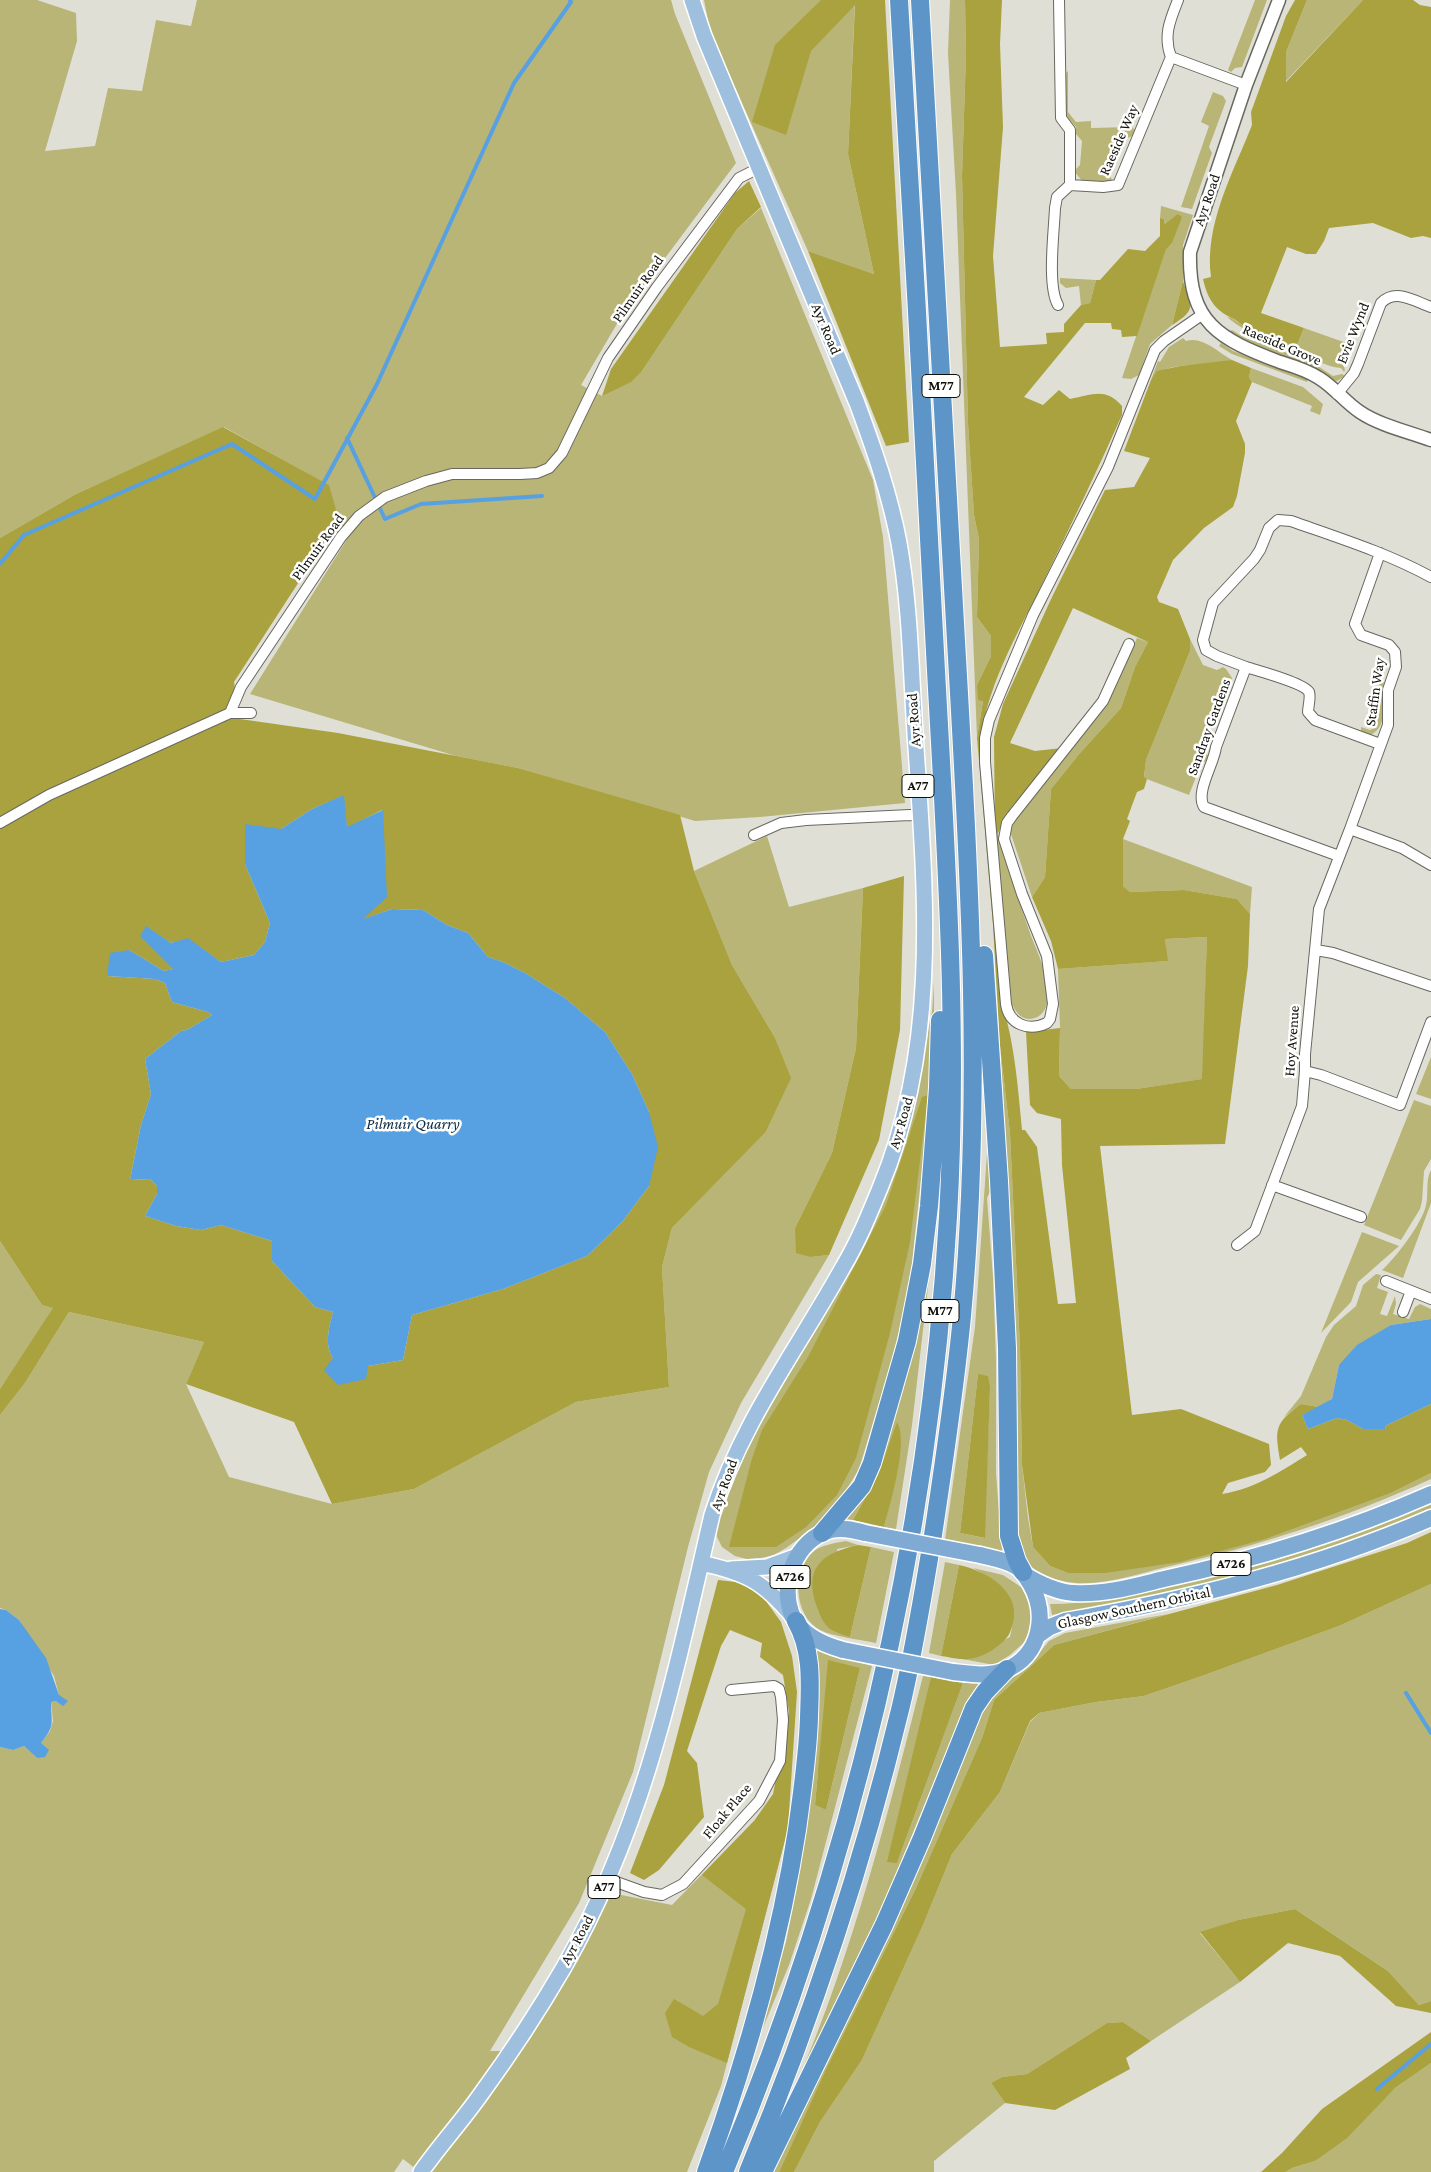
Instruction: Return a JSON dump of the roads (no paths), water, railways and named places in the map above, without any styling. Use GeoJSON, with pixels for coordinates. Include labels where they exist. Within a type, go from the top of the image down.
{"type":"FeatureCollection","features":[{"type":"Feature","properties":{"kind":"highway","name":"M77"},"geometry":{"type":"LineString","coordinates":[[724,2172],[755,2098],[809,1945],[836,1860],[866,1748],[897,1616],[930,1398],[948,1210],[951,1140],[951,978],[899,0]]}},
{"type":"Feature","properties":{"kind":"highway","name":"M77"},"geometry":{"type":"LineString","coordinates":[[748,2172],[778,2101],[815,2000],[862,1851],[900,1711],[916,1638],[940,1490],[963,1308],[974,1090],[971,902],[920,0]]}},
{"type":"Feature","properties":{"kind":"highway","name":"M77"},"geometry":{"type":"LineString","coordinates":[[822,1533],[862,1486],[872,1463],[907,1340],[922,1264],[929,1206],[938,1088],[940,1015],[939,927],[920,533],[922,421]]}},
{"type":"Feature","properties":{"kind":"highway","name":"M77"},"geometry":{"type":"LineString","coordinates":[[964,771],[984,953],[999,1181],[1007,1348],[1009,1536],[1016,1561],[1024,1574]]}},
{"type":"Feature","properties":{"kind":"highway","name":"Glasgow Southern Orbital"},"geometry":{"type":"LineString","coordinates":[[1024,1574],[1051,1588],[1075,1593],[1131,1587],[1227,1565],[1284,1549],[1365,1521],[1431,1494]]}},
{"type":"Feature","properties":{"kind":"highway","name":"Glasgow Southern Orbital"},"geometry":{"type":"LineString","coordinates":[[1038,1636],[1050,1627],[1065,1622],[1192,1596],[1290,1570],[1348,1551],[1431,1518]]}},
{"type":"Feature","properties":{"kind":"highway","name":"A726"},"geometry":{"type":"LineString","coordinates":[[833,1529],[846,1529],[1004,1561],[1024,1574],[1034,1591],[1040,1609],[1038,1636],[1026,1656],[1007,1670],[989,1674],[953,1672],[843,1650],[820,1642],[795,1619],[789,1601],[789,1582],[797,1556],[810,1540],[822,1533],[833,1529]]}},
{"type":"Feature","properties":{"kind":"highway"},"geometry":{"type":"LineString","coordinates":[[706,2172],[756,2020],[782,1915],[792,1861],[808,1746],[810,1686],[804,1634],[795,1619]]}},
{"type":"Feature","properties":{"kind":"highway"},"geometry":{"type":"LineString","coordinates":[[763,2172],[884,1924],[922,1838],[974,1708],[985,1692],[1007,1670]]}},
{"type":"Feature","properties":{"kind":"main road","name":"Ayr Road"},"geometry":{"type":"LineString","coordinates":[[422,2172],[481,2094],[547,1995],[578,1940],[608,1879],[648,1772],[685,1635],[721,1487],[739,1444],[757,1409],[831,1289],[856,1244],[882,1182],[902,1121],[919,1044],[925,980],[926,929],[920,816],[904,580],[890,502],[877,456],[857,403],[704,36],[692,0]]}},
{"type":"Feature","properties":{"kind":"main road","name":"A726"},"geometry":{"type":"LineString","coordinates":[[701,1563],[730,1569],[767,1567],[797,1556]]}},
{"type":"Feature","properties":{"kind":"main road","name":"A726"},"geometry":{"type":"LineString","coordinates":[[730,1569],[764,1586],[774,1594],[795,1619]]}},
{"type":"Feature","properties":{"kind":"street"},"geometry":{"type":"LineString","coordinates":[[1058,305],[1053,297],[1052,280],[1055,208],[1057,197],[1070,185],[1070,130],[1061,118],[1060,0]]}},
{"type":"Feature","properties":{"kind":"street"},"geometry":{"type":"LineString","coordinates":[[1178,0],[1168,26],[1167,47],[1171,57],[1246,85]]}},
{"type":"Feature","properties":{"kind":"street","name":"Ayr Road"},"geometry":{"type":"LineString","coordinates":[[1203,314],[1196,301],[1189,277],[1190,252],[1246,85],[1279,0]]}},
{"type":"Feature","properties":{"kind":"street","name":"Raeside Way"},"geometry":{"type":"LineString","coordinates":[[1070,185],[1103,187],[1115,187],[1118,185],[1171,57]]}},
{"type":"Feature","properties":{"kind":"street","name":"Pilmuir Road"},"geometry":{"type":"LineString","coordinates":[[230,713],[246,679],[341,537],[359,516],[385,497],[426,481],[452,474],[520,474],[549,468],[562,453],[608,358],[657,286],[739,178],[759,168]]}},
{"type":"Feature","properties":{"kind":"street","name":"Evie Wynd"},"geometry":{"type":"LineString","coordinates":[[1337,394],[1354,373],[1381,303],[1386,298],[1398,295],[1431,307]]}},
{"type":"Feature","properties":{"kind":"street"},"geometry":{"type":"LineString","coordinates":[[1129,644],[1103,701],[1012,816],[1004,831],[1004,839],[1012,868],[1047,956],[1052,990],[1052,1012],[1047,1023],[1035,1026],[1020,1025],[1010,1017],[1006,1004],[985,762],[985,738],[989,720],[1033,616],[1108,468],[1155,350],[1164,341],[1203,314]]}},
{"type":"Feature","properties":{"kind":"street","name":"Raeside Grove"},"geometry":{"type":"LineString","coordinates":[[1203,314],[1210,324],[1226,338],[1241,347],[1304,370],[1319,378],[1361,413],[1431,440]]}},
{"type":"Feature","properties":{"kind":"street","name":"Sandray Gardens"},"geometry":{"type":"LineString","coordinates":[[1339,856],[1204,807],[1201,802],[1202,791],[1215,756],[1216,747],[1246,667],[1206,650],[1203,640],[1204,635],[1216,599],[1254,559],[1274,523],[1278,520],[1292,520],[1416,567],[1431,577]]}},
{"type":"Feature","properties":{"kind":"street","name":"Staffin Way"},"geometry":{"type":"LineString","coordinates":[[1350,829],[1388,725],[1388,690],[1397,660],[1395,652],[1389,645],[1361,635],[1355,624],[1380,553]]}},
{"type":"Feature","properties":{"kind":"street"},"geometry":{"type":"LineString","coordinates":[[1246,667],[1293,683],[1307,690],[1309,695],[1308,712],[1315,720],[1380,744]]}},
{"type":"Feature","properties":{"kind":"street"},"geometry":{"type":"LineString","coordinates":[[0,823],[49,794],[230,713],[251,713]]}},
{"type":"Feature","properties":{"kind":"street"},"geometry":{"type":"LineString","coordinates":[[754,835],[781,823],[806,820],[900,815],[920,816]]}},
{"type":"Feature","properties":{"kind":"street"},"geometry":{"type":"LineString","coordinates":[[1350,829],[1402,848],[1431,865]]}},
{"type":"Feature","properties":{"kind":"street","name":"Hoy Avenue"},"geometry":{"type":"LineString","coordinates":[[1237,1244],[1255,1231],[1302,1106],[1319,909],[1350,829]]}},
{"type":"Feature","properties":{"kind":"street"},"geometry":{"type":"LineString","coordinates":[[1316,950],[1333,953],[1431,986]]}},
{"type":"Feature","properties":{"kind":"street"},"geometry":{"type":"LineString","coordinates":[[1306,1071],[1400,1105],[1431,1022]]}},
{"type":"Feature","properties":{"kind":"street"},"geometry":{"type":"LineString","coordinates":[[1272,1185],[1361,1217]]}},
{"type":"Feature","properties":{"kind":"street"},"geometry":{"type":"LineString","coordinates":[[1386,1282],[1431,1299]]}},
{"type":"Feature","properties":{"kind":"street"},"geometry":{"type":"LineString","coordinates":[[1403,1312],[1411,1292]]}},
{"type":"Feature","properties":{"kind":"street","name":"Floak Place"},"geometry":{"type":"LineString","coordinates":[[608,1879],[644,1892],[662,1895],[682,1884],[759,1800],[780,1761],[783,1720],[782,1697],[779,1689],[774,1686],[731,1690]]}},
{"type":"Feature","properties":{"kind":"water","name":"Pilmuir Quarry"},"geometry":{"type":"Polygon","coordinates":[[[344,795],[347,827],[383,810],[387,897],[363,919],[392,909],[423,910],[447,925],[468,933],[488,957],[525,973],[565,998],[605,1032],[632,1074],[649,1112],[658,1147],[649,1186],[622,1222],[587,1256],[503,1289],[412,1315],[403,1360],[368,1366],[366,1379],[338,1385],[324,1370],[333,1358],[328,1342],[333,1312],[315,1307],[272,1261],[272,1241],[221,1225],[201,1230],[176,1226],[145,1216],[157,1194],[157,1186],[150,1179],[130,1180],[141,1125],[151,1094],[145,1059],[181,1031],[187,1030],[212,1015],[208,1012],[172,1002],[165,983],[155,979],[107,976],[110,953],[129,950],[164,971],[173,969],[140,936],[146,926],[171,943],[188,938],[221,962],[254,955],[265,942],[270,923],[245,864],[245,824],[281,829],[312,809],[344,795]]]}},
{"type":"Feature","properties":{"kind":"water"},"geometry":{"type":"Polygon","coordinates":[[[1431,1319],[1431,1404],[1385,1426],[1386,1429],[1363,1429],[1347,1420],[1337,1418],[1308,1429],[1302,1415],[1332,1399],[1339,1365],[1357,1345],[1391,1325],[1431,1319]]]}},
{"type":"Feature","properties":{"kind":"water"},"geometry":{"type":"Polygon","coordinates":[[[0,1609],[6,1610],[19,1620],[46,1658],[59,1695],[68,1701],[63,1706],[56,1701],[51,1702],[51,1727],[41,1743],[49,1750],[45,1757],[37,1758],[24,1746],[13,1750],[0,1747],[0,1609]]]}},
{"type":"Feature","properties":{"kind":"waterway"},"geometry":{"type":"LineString","coordinates":[[0,564],[24,535],[232,444],[315,499],[377,384],[514,83],[571,2],[570,0]]}},
{"type":"Feature","properties":{"kind":"waterway"},"geometry":{"type":"LineString","coordinates":[[347,438],[385,519],[421,504],[542,496]]}},
{"type":"Feature","properties":{"kind":"waterway"},"geometry":{"type":"LineString","coordinates":[[1406,1693],[1431,1733]]}},
{"type":"Feature","properties":{"kind":"waterway"},"geometry":{"type":"LineString","coordinates":[[1377,2089],[1431,2044]]}}]}
